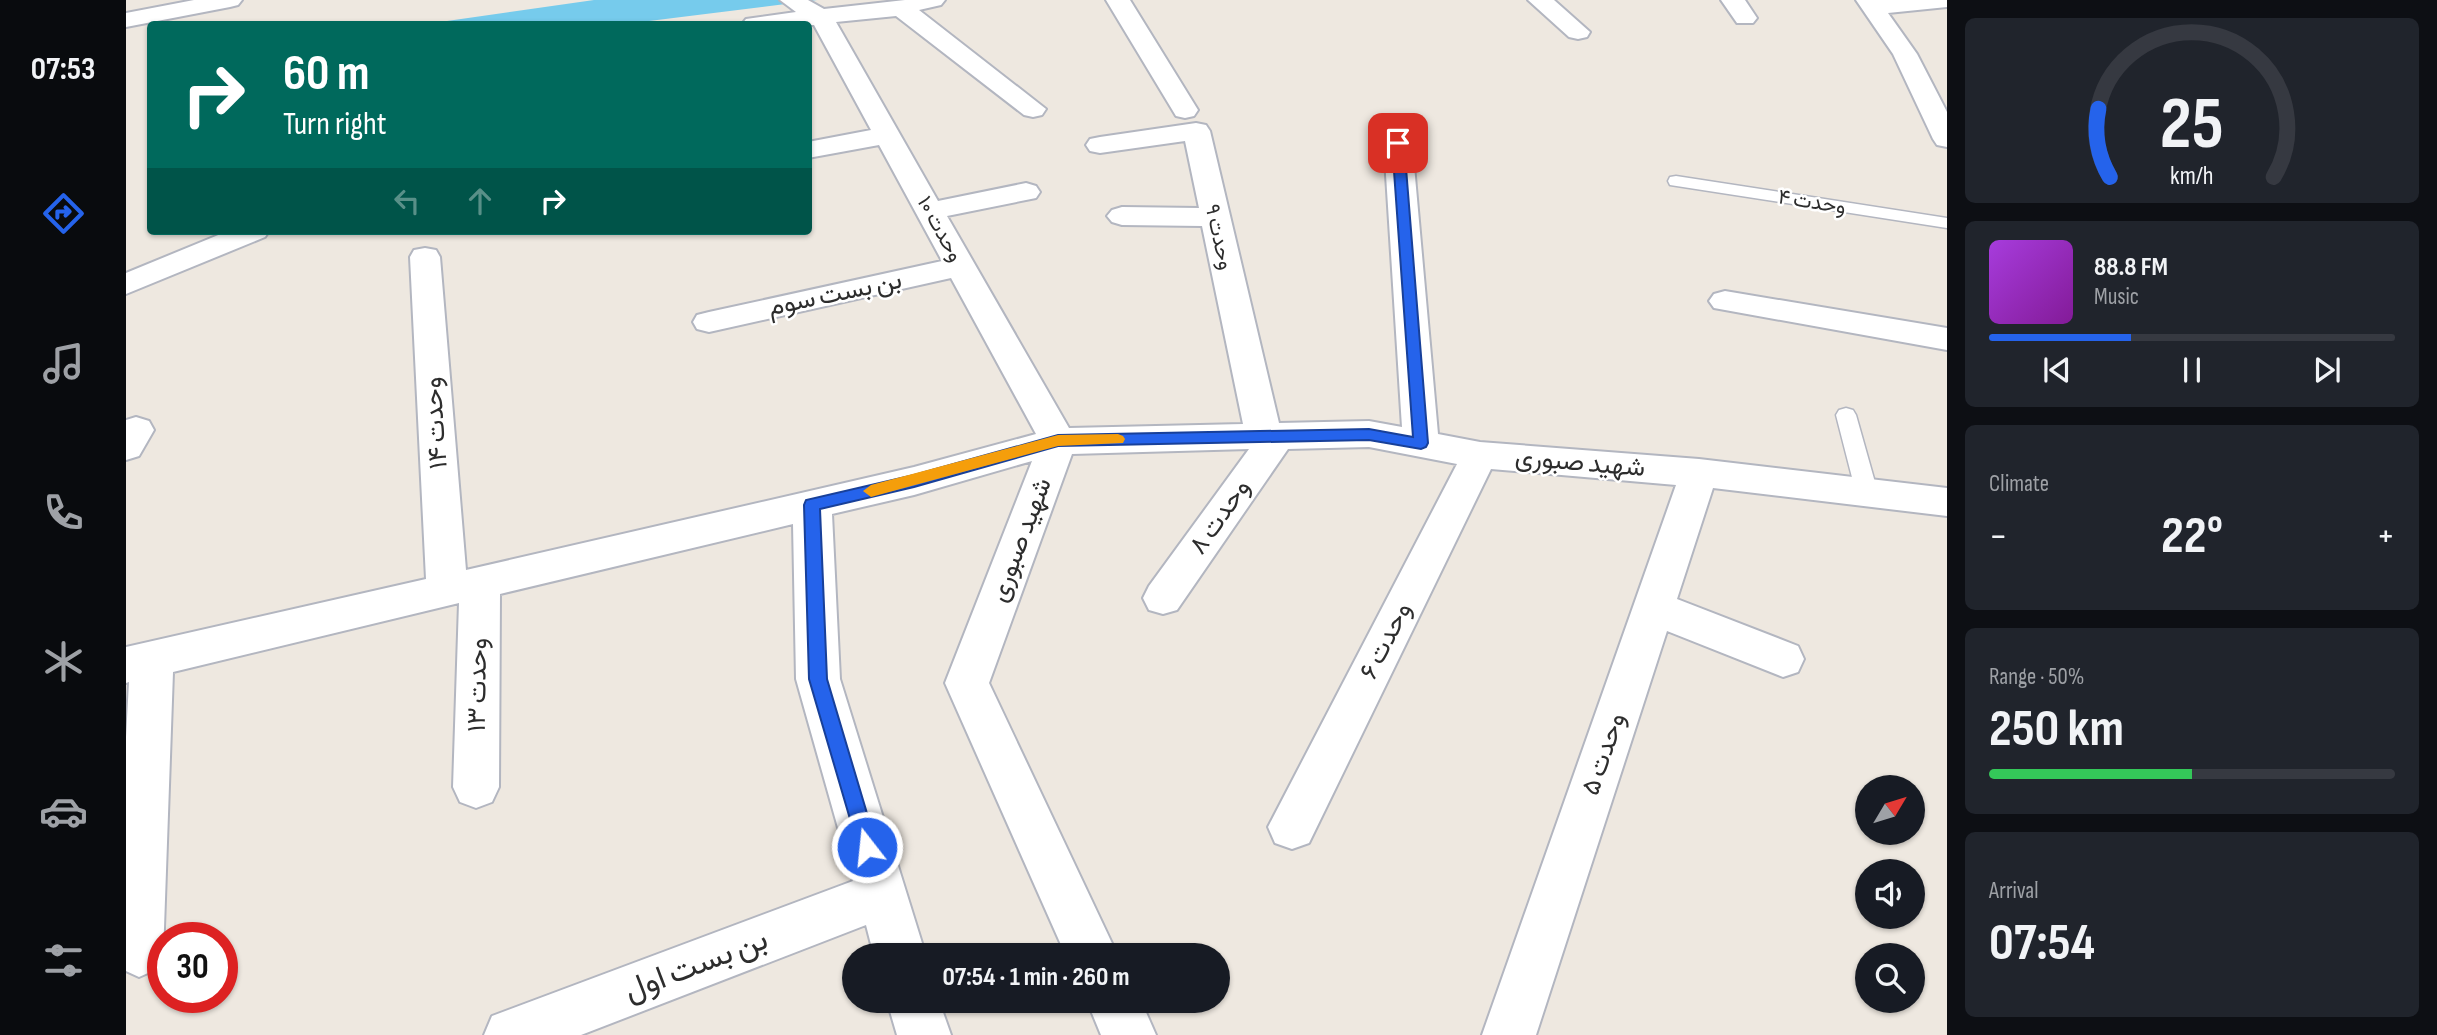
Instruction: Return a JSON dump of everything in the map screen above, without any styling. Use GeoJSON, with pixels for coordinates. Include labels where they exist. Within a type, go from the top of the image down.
{"type":"FeatureCollection","features":[{"type":"Feature","properties":{"kind":"street"},"geometry":{"type":"LineString","coordinates":[[126,20],[230,0]]}},
{"type":"Feature","properties":{"kind":"street"},"geometry":{"type":"LineString","coordinates":[[792,0],[822,18]]}},
{"type":"Feature","properties":{"kind":"street"},"geometry":{"type":"LineString","coordinates":[[788,21],[901,8],[933,0]]}},
{"type":"Feature","properties":{"kind":"street"},"geometry":{"type":"LineString","coordinates":[[1118,0],[1185,110]]}},
{"type":"Feature","properties":{"kind":"street"},"geometry":{"type":"LineString","coordinates":[[1540,0],[1578,32]]}},
{"type":"Feature","properties":{"kind":"street"},"geometry":{"type":"LineString","coordinates":[[1871,3],[1947,0]]}},
{"type":"Feature","properties":{"kind":"street"},"geometry":{"type":"LineString","coordinates":[[1871,3],[1905,54],[1947,139]]}},
{"type":"Feature","properties":{"kind":"street"},"geometry":{"type":"LineString","coordinates":[[901,8],[1034,109]]}},
{"type":"Feature","properties":{"kind":"street","name":"وحدت ۱۰"},"geometry":{"type":"LineString","coordinates":[[822,18],[1058,441]]}},
{"type":"Feature","properties":{"kind":"street","name":"وحدت ۹"},"geometry":{"type":"LineString","coordinates":[[1100,145],[1196,131],[1271,436]]}},
{"type":"Feature","properties":{"kind":"street"},"geometry":{"type":"LineString","coordinates":[[812,149],[888,135]]}},
{"type":"Feature","properties":{"kind":"street"},"geometry":{"type":"LineString","coordinates":[[1398,143],[1421,443]]}},
{"type":"Feature","properties":{"kind":"street"},"geometry":{"type":"LineString","coordinates":[[930,211],[1026,192]]}},
{"type":"Feature","properties":{"kind":"street"},"geometry":{"type":"LineString","coordinates":[[1122,216],[1215,217]]}},
{"type":"Feature","properties":{"kind":"street"},"geometry":{"type":"LineString","coordinates":[[126,284],[244,235]]}},
{"type":"Feature","properties":{"kind":"street","name":"وحدت ۱۴"},"geometry":{"type":"LineString","coordinates":[[425,257],[464,585]]}},
{"type":"Feature","properties":{"kind":"street","name":"بن بست سوم"},"geometry":{"type":"LineString","coordinates":[[709,322],[961,267]]}},
{"type":"Feature","properties":{"kind":"street"},"geometry":{"type":"LineString","coordinates":[[1725,301],[1947,339]]}},
{"type":"Feature","properties":{"kind":"street","name":"شهید صبوری"},"geometry":{"type":"LineString","coordinates":[[1086,943],[967,683],[1058,441],[1369,434],[1480,455],[1699,473],[1947,502]]}},
{"type":"Feature","properties":{"kind":"street","name":"وحدت ۸"},"geometry":{"type":"LineString","coordinates":[[1163,598],[1271,436]]}},
{"type":"Feature","properties":{"kind":"street"},"geometry":{"type":"LineString","coordinates":[[139,951],[139,662],[914,481],[1058,441]]}},
{"type":"Feature","properties":{"kind":"street","name":"وحدت ۶"},"geometry":{"type":"LineString","coordinates":[[1292,827],[1480,455]]}},
{"type":"Feature","properties":{"kind":"street","name":"وحدت ۵"},"geometry":{"type":"LineString","coordinates":[[1509,1035],[1699,473]]}},
{"type":"Feature","properties":{"kind":"street"},"geometry":{"type":"LineString","coordinates":[[812,505],[818,679],[896,943]]}},
{"type":"Feature","properties":{"kind":"street","name":"وحدت ۱۳"},"geometry":{"type":"LineString","coordinates":[[464,585],[476,787]]}},
{"type":"Feature","properties":{"kind":"street"},"geometry":{"type":"LineString","coordinates":[[1654,608],[1783,659]]}},
{"type":"Feature","properties":{"kind":"street","name":"بن بست اول"},"geometry":{"type":"LineString","coordinates":[[511,1035],[881,895]]}},
{"type":"Feature","properties":{"kind":"street"},"geometry":{"type":"LineString","coordinates":[[918,1013],[924,1035]]}},
{"type":"Feature","properties":{"kind":"street"},"geometry":{"type":"LineString","coordinates":[[1119,1013],[1129,1035]]}},
{"type":"Feature","properties":{"kind":"lane","name":"وحدت ۴"},"geometry":{"type":"LineString","coordinates":[[1676,181],[1947,223]]}},
{"type":"Feature","properties":{"kind":"lane"},"geometry":{"type":"LineString","coordinates":[[1846,415],[1867,493]]}},
{"type":"Feature","properties":{"kind":"water"},"geometry":{"type":"Polygon","coordinates":[[[594,0],[817,0],[649,21],[447,21],[594,0]]]}},
{"type":"Feature","properties":{"kind":"slow traffic"},"geometry":{"type":"LineString","coordinates":[[871,491],[1058,441],[1118,439]]}},
{"type":"Feature","properties":{"kind":"route"},"geometry":{"type":"LineString","coordinates":[[867,847],[818,679],[812,505],[914,481],[1058,441],[1369,434],[1421,443],[1398,143]]}}]}
